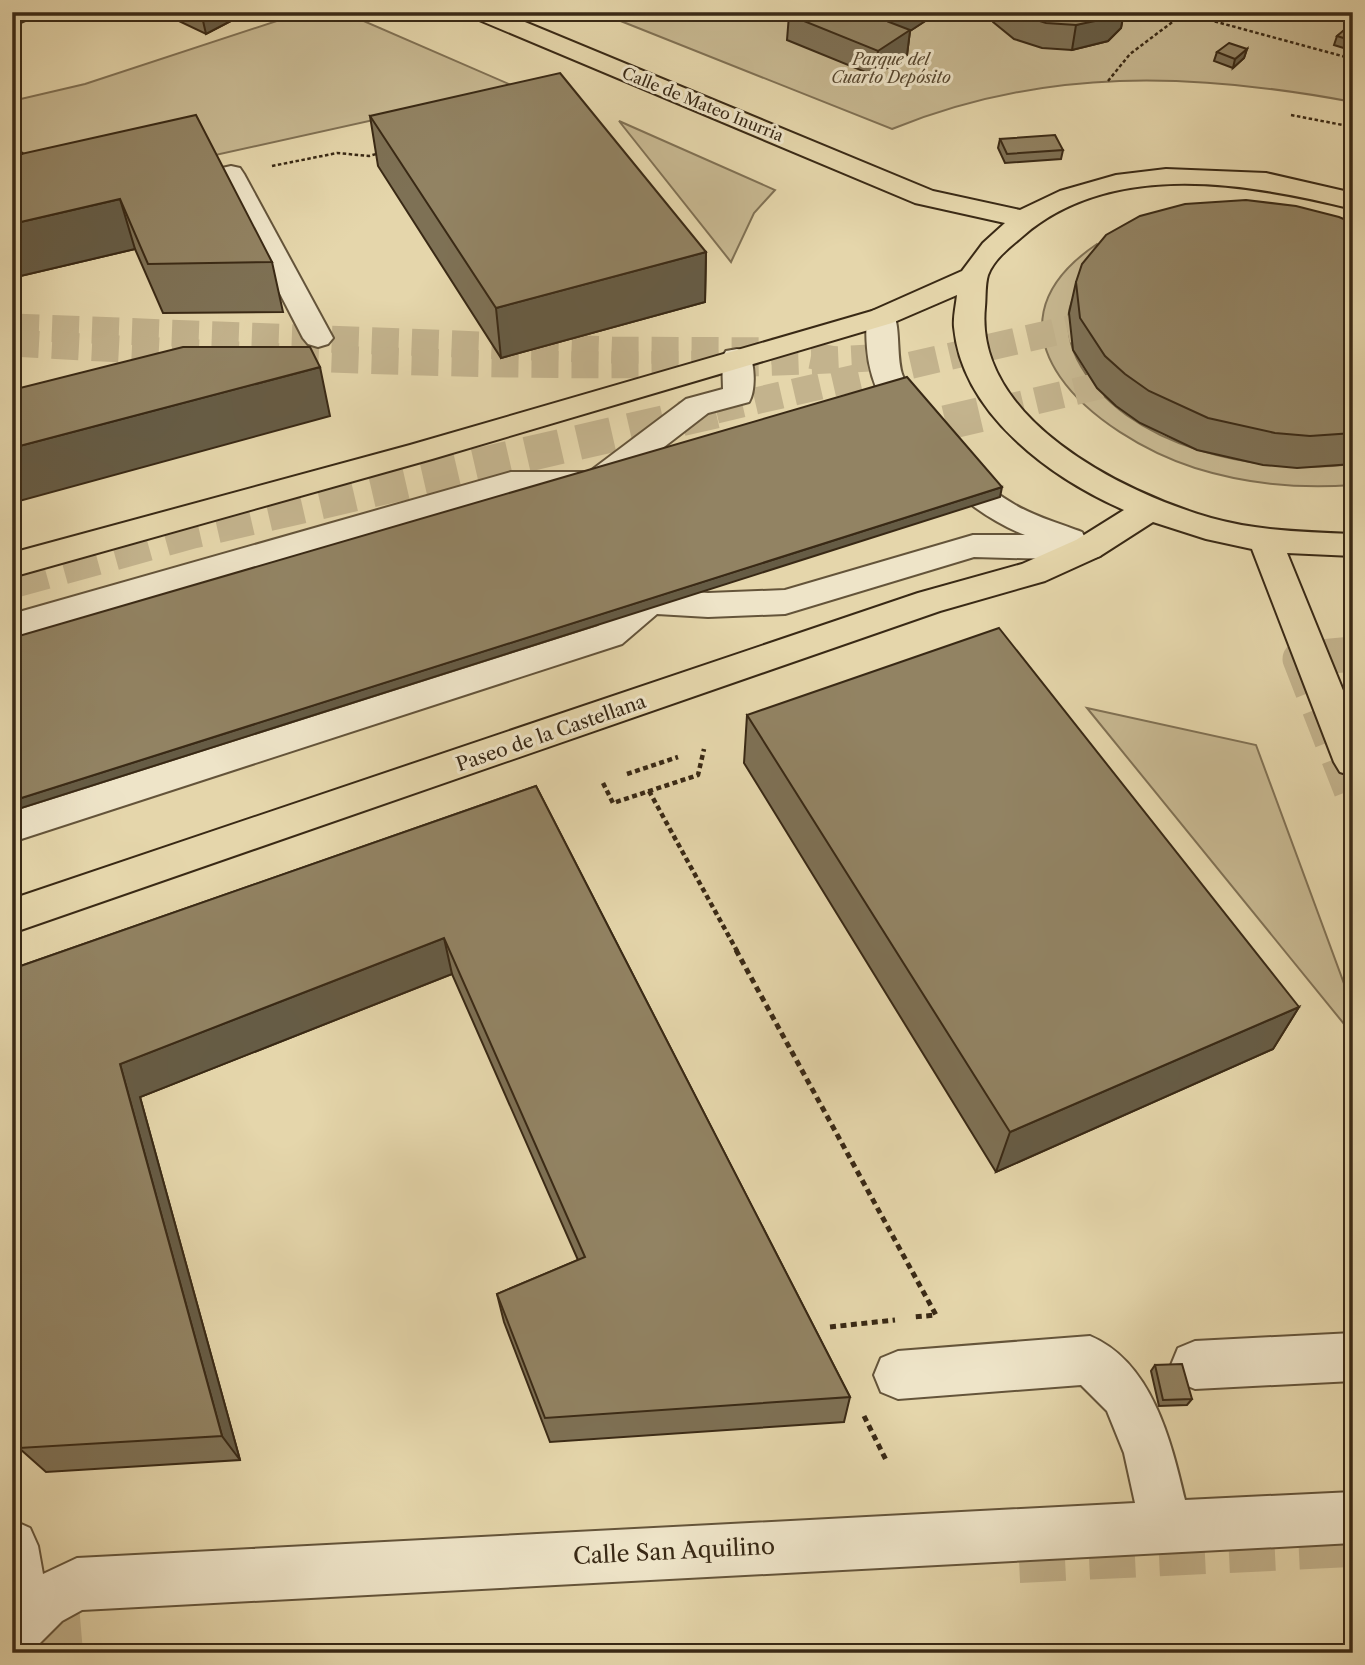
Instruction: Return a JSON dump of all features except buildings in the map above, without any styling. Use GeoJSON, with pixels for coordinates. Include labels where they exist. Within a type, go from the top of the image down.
{"type":"FeatureCollection","features":[{"type":"Feature","properties":{"kind":"main road","name":"Calle de Mateo Inurria"},"geometry":{"type":"LineString","coordinates":[[480,12],[925,197],[1026,220]]}},
{"type":"Feature","properties":{"kind":"main road"},"geometry":{"type":"LineString","coordinates":[[12,565],[421,452],[882,317],[973,250],[1075,195],[1153,178],[1241,179],[1348,191]]}},
{"type":"Feature","properties":{"kind":"main road","name":"Calle de Mateo Inurria"},"geometry":{"type":"LineString","coordinates":[[925,197],[973,250]]}},
{"type":"Feature","properties":{"kind":"main road"},"geometry":{"type":"LineString","coordinates":[[973,250],[968,305],[969,331],[984,381],[1000,404],[1048,451],[1087,477],[1150,509],[1206,528],[1265,540],[1353,545]]}},
{"type":"Feature","properties":{"kind":"main road","name":"Paseo de la Castellana"},"geometry":{"type":"LineString","coordinates":[[12,916],[930,602],[1033,573],[1088,548],[1150,509]]}},
{"type":"Feature","properties":{"kind":"main road"},"geometry":{"type":"LineString","coordinates":[[1265,540],[1353,762]]}},
{"type":"Feature","properties":{"kind":"street"},"geometry":{"type":"LineString","coordinates":[[231,174],[318,338]]}},
{"type":"Feature","properties":{"kind":"street"},"geometry":{"type":"LineString","coordinates":[[882,317],[885,370],[899,400],[954,474],[971,491],[1003,512],[1088,548]]}},
{"type":"Feature","properties":{"kind":"street"},"geometry":{"type":"LineString","coordinates":[[12,627],[177,577],[511,483],[596,483],[697,406],[738,395],[737,358]]}},
{"type":"Feature","properties":{"kind":"street"},"geometry":{"type":"LineString","coordinates":[[12,827],[610,635],[650,601],[708,605],[785,602],[973,546],[1088,548]]}},
{"type":"Feature","properties":{"kind":"street"},"geometry":{"type":"LineString","coordinates":[[1195,1365],[1353,1357]]}},
{"type":"Feature","properties":{"kind":"street"},"geometry":{"type":"LineString","coordinates":[[898,1375],[1090,1360],[1124,1394],[1149,1453],[1165,1525]]}},
{"type":"Feature","properties":{"kind":"street","name":"Calle San Aquilino"},"geometry":{"type":"LineString","coordinates":[[12,1636],[43,1602],[77,1584],[1353,1517]]}},
{"type":"Feature","properties":{"kind":"street"},"geometry":{"type":"LineString","coordinates":[[12,1546],[18,1581],[12,1617]]}},
{"type":"Feature","properties":{"kind":"street"},"geometry":{"type":"LineString","coordinates":[[12,1636],[33,1653]]}},
{"type":"Feature","properties":{"kind":"path"},"geometry":{"type":"LineString","coordinates":[[1108,81],[1130,54],[1182,13],[1353,59]]}},
{"type":"Feature","properties":{"kind":"path"},"geometry":{"type":"LineString","coordinates":[[1291,115],[1353,127]]}},
{"type":"Feature","properties":{"kind":"path"},"geometry":{"type":"LineString","coordinates":[[231,174],[337,153],[369,156],[383,153]]}},
{"type":"Feature","properties":{"kind":"path"},"geometry":{"type":"LineString","coordinates":[[603,783],[613,803],[649,792],[698,775],[704,749]]}},
{"type":"Feature","properties":{"kind":"path"},"geometry":{"type":"LineString","coordinates":[[627,774],[678,757]]}},
{"type":"Feature","properties":{"kind":"path"},"geometry":{"type":"LineString","coordinates":[[649,792],[936,1315],[830,1326]]}},
{"type":"Feature","properties":{"kind":"path"},"geometry":{"type":"LineString","coordinates":[[862,1411],[886,1460]]}},
{"type":"Feature","properties":{"kind":"green space"},"geometry":{"type":"Polygon","coordinates":[[[304,12],[343,12],[518,88],[12,200],[12,101],[85,84],[304,12]]]}},
{"type":"Feature","properties":{"kind":"green space","name":"Parque del Cuarto Depósito"},"geometry":{"type":"Polygon","coordinates":[[[598,12],[1353,12],[1353,102],[1235,85],[1120,81],[1062,85],[1006,94],[949,109],[892,129],[598,12]]]}},
{"type":"Feature","properties":{"kind":"green space"},"geometry":{"type":"Polygon","coordinates":[[[619,121],[775,190],[754,213],[731,262],[619,121]]]}},
{"type":"Feature","properties":{"kind":"green space"},"geometry":{"type":"Polygon","coordinates":[[[1097,244],[1116,255],[1078,291],[1071,304],[1068,320],[1069,336],[1077,359],[1098,390],[1127,415],[1161,435],[1198,450],[1238,460],[1278,465],[1317,467],[1353,464],[1353,485],[1273,484],[1195,468],[1157,453],[1120,432],[1086,406],[1060,377],[1045,345],[1044,312],[1060,278],[1097,244]]]}},
{"type":"Feature","properties":{"kind":"green space"},"geometry":{"type":"Polygon","coordinates":[[[1087,708],[1256,745],[1353,1008],[1353,1035],[1087,708]]]}},
{"type":"Feature","properties":{"kind":"tunnel"},"geometry":{"type":"LineString","coordinates":[[716,410],[1121,317]]}},
{"type":"Feature","properties":{"kind":"tunnel"},"geometry":{"type":"LineString","coordinates":[[12,327],[612,350],[789,351],[835,360]]}},
{"type":"Feature","properties":{"kind":"tunnel"},"geometry":{"type":"LineString","coordinates":[[12,343],[333,359],[548,365],[762,363],[870,358]]}},
{"type":"Feature","properties":{"kind":"tunnel"},"geometry":{"type":"LineString","coordinates":[[997,410],[1145,375]]}},
{"type":"Feature","properties":{"kind":"tunnel"},"geometry":{"type":"LineString","coordinates":[[12,581],[193,531],[724,409]]}},
{"type":"Feature","properties":{"kind":"tunnel"},"geometry":{"type":"LineString","coordinates":[[894,435],[1004,409]]}},
{"type":"Feature","properties":{"kind":"tunnel"},"geometry":{"type":"LineString","coordinates":[[1353,654],[1300,659],[1353,795]]}},
{"type":"Feature","properties":{"kind":"tunnel"},"geometry":{"type":"LineString","coordinates":[[1019,1560],[1353,1544]]}},
{"type":"Feature","properties":{"kind":"tunnel"},"geometry":{"type":"LineString","coordinates":[[60,1653],[56,1606],[79,1584]]}}]}
